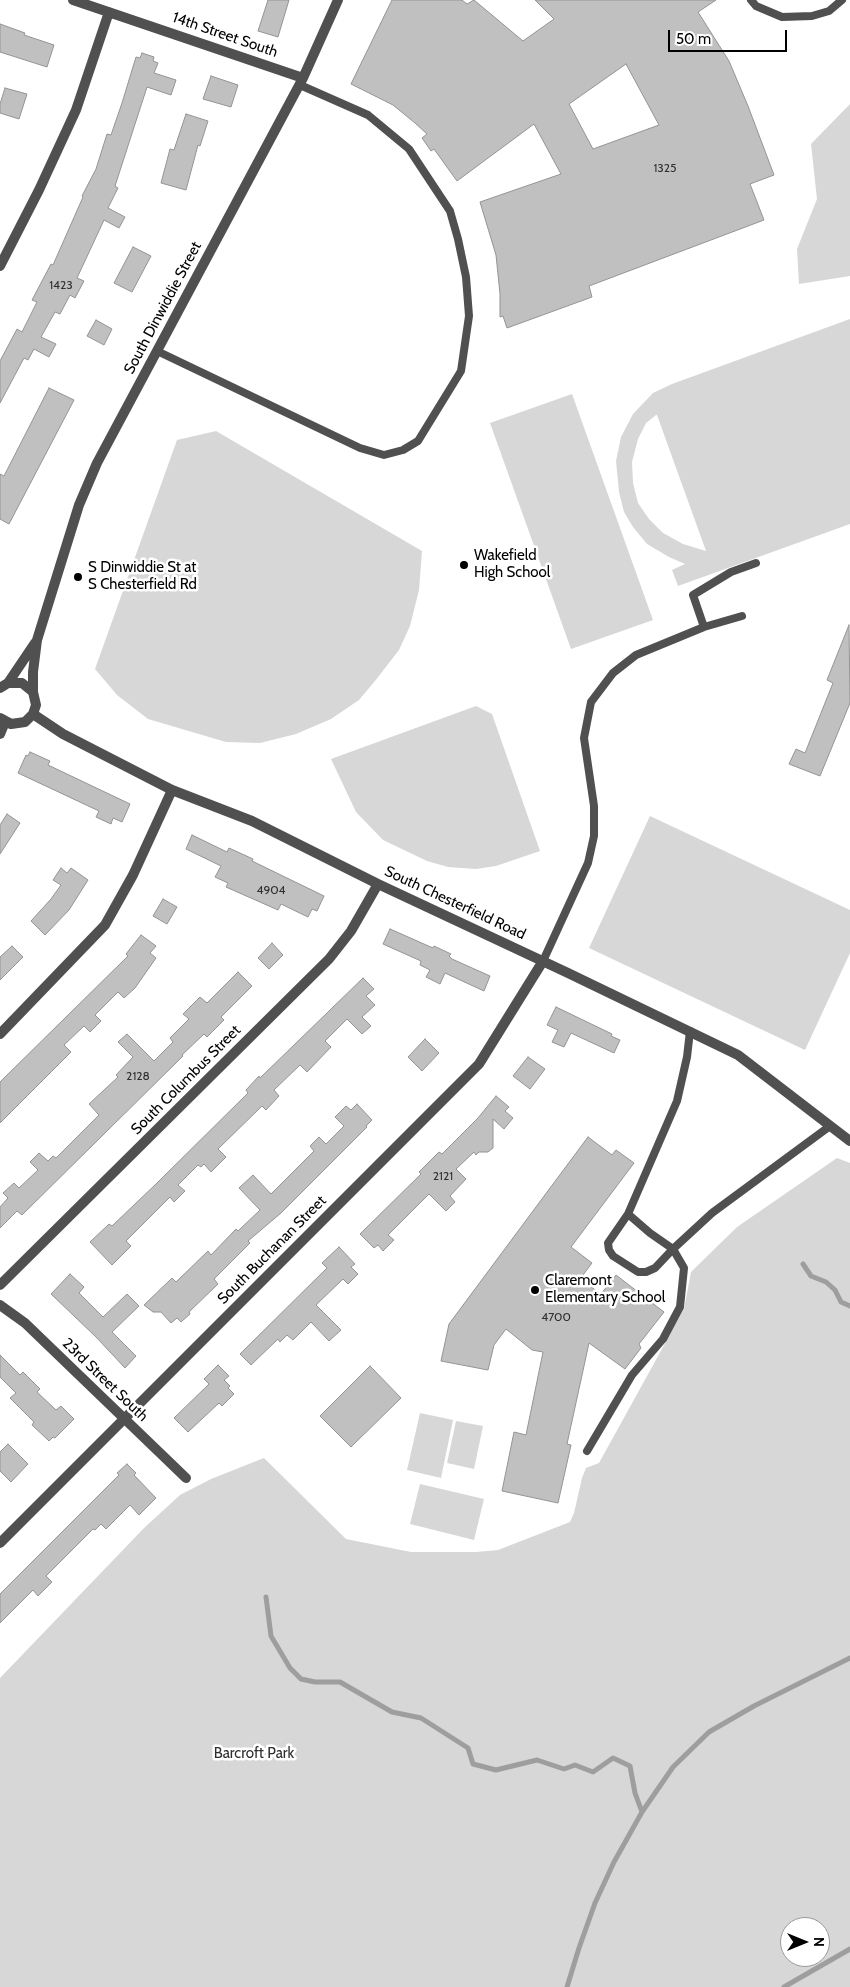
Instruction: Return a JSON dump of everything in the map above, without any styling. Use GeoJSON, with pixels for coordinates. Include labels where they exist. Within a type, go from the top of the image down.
{"type":"FeatureCollection","features":[{"type":"Feature","properties":{"kind":"street","name":"14th Street South"},"geometry":{"type":"LineString","coordinates":[[73,0],[301,81]]}},
{"type":"Feature","properties":{"kind":"street","name":"South Dinwiddie Street"},"geometry":{"type":"LineString","coordinates":[[33,714],[36,705],[32,672],[37,640],[79,505],[97,463],[301,81],[338,0]]}},
{"type":"Feature","properties":{"kind":"street"},"geometry":{"type":"LineString","coordinates":[[0,266],[39,190],[76,110],[109,12]]}},
{"type":"Feature","properties":{"kind":"street","name":"South Dinwiddie Street"},"geometry":{"type":"LineString","coordinates":[[4,685],[37,640]]}},
{"type":"Feature","properties":{"kind":"street"},"geometry":{"type":"LineString","coordinates":[[4,685],[22,683],[33,692]]}},
{"type":"Feature","properties":{"kind":"street"},"geometry":{"type":"LineString","coordinates":[[0,734],[2,720],[18,724],[25,722],[33,714]]}},
{"type":"Feature","properties":{"kind":"street","name":"South Chesterfield Road"},"geometry":{"type":"LineString","coordinates":[[33,714],[63,734],[172,790],[252,822],[378,884],[738,1054],[850,1141]]}},
{"type":"Feature","properties":{"kind":"street"},"geometry":{"type":"LineString","coordinates":[[0,1034],[105,925],[133,875],[172,790]]}},
{"type":"Feature","properties":{"kind":"street","name":"South Columbus Street"},"geometry":{"type":"LineString","coordinates":[[0,1285],[329,959],[351,931],[378,884]]}},
{"type":"Feature","properties":{"kind":"street","name":"South Buchanan Street"},"geometry":{"type":"LineString","coordinates":[[0,1543],[479,1064],[543,961]]}},
{"type":"Feature","properties":{"kind":"street","name":"23rd Street South"},"geometry":{"type":"LineString","coordinates":[[0,1305],[25,1323],[186,1478]]}},
{"type":"Feature","properties":{"kind":"lane"},"geometry":{"type":"LineString","coordinates":[[752,0],[756,6],[782,17],[812,16],[829,11],[842,0]]}},
{"type":"Feature","properties":{"kind":"lane"},"geometry":{"type":"LineString","coordinates":[[157,351],[360,448],[384,455],[403,450],[418,442],[461,371],[468,316],[466,277],[450,210],[409,149],[368,115],[301,81]]}},
{"type":"Feature","properties":{"kind":"lane"},"geometry":{"type":"LineString","coordinates":[[704,627],[693,595],[731,572],[756,564]]}},
{"type":"Feature","properties":{"kind":"lane"},"geometry":{"type":"LineString","coordinates":[[543,961],[588,863],[594,836],[594,806],[584,738],[591,702],[613,673],[636,656],[704,627],[742,616]]}},
{"type":"Feature","properties":{"kind":"lane"},"geometry":{"type":"LineString","coordinates":[[690,1030],[687,1057],[677,1101],[628,1214],[608,1243],[609,1250],[613,1256],[638,1272],[646,1272],[655,1268],[712,1214],[830,1126]]}},
{"type":"Feature","properties":{"kind":"lane"},"geometry":{"type":"LineString","coordinates":[[587,1452],[632,1375],[663,1339],[680,1307],[684,1268],[673,1249],[628,1214]]}},
{"type":"Feature","properties":{"kind":"green space"},"geometry":{"type":"Polygon","coordinates":[[[850,104],[850,276],[799,284],[797,249],[817,199],[811,144],[850,104]]]}},
{"type":"Feature","properties":{"kind":"green space"},"geometry":{"type":"Polygon","coordinates":[[[850,319],[850,524],[678,586],[672,570],[685,564],[647,544],[633,527],[624,512],[619,492],[616,461],[621,437],[633,414],[653,393],[672,384],[850,319]],[[657,415],[646,423],[638,439],[632,462],[633,483],[638,503],[649,519],[663,533],[683,544],[706,551],[657,415]]]}},
{"type":"Feature","properties":{"kind":"green space"},"geometry":{"type":"Polygon","coordinates":[[[572,394],[653,620],[571,649],[490,423],[572,394]]]}},
{"type":"Feature","properties":{"kind":"green space"},"geometry":{"type":"Polygon","coordinates":[[[216,431],[422,551],[419,590],[410,626],[399,650],[359,700],[331,719],[296,734],[260,743],[226,742],[148,719],[117,695],[95,669],[177,440],[216,431]]]}},
{"type":"Feature","properties":{"kind":"green space"},"geometry":{"type":"Polygon","coordinates":[[[476,706],[492,714],[540,851],[496,866],[476,869],[448,867],[427,861],[383,840],[356,812],[331,759],[476,706]]]}},
{"type":"Feature","properties":{"kind":"green space"},"geometry":{"type":"Polygon","coordinates":[[[650,816],[850,910],[850,953],[805,1050],[589,948],[650,816]]]}},
{"type":"Feature","properties":{"kind":"green space","name":"Barcroft Park"},"geometry":{"type":"Polygon","coordinates":[[[837,1158],[850,1163],[850,1987],[0,1987],[0,1678],[144,1528],[180,1495],[211,1479],[264,1458],[346,1539],[411,1552],[476,1552],[498,1550],[570,1522],[586,1468],[599,1463],[684,1309],[691,1272],[737,1227],[837,1158]]]}},
{"type":"Feature","properties":{"kind":"green space"},"geometry":{"type":"Polygon","coordinates":[[[420,1413],[453,1420],[441,1478],[407,1470],[420,1413]]]}},
{"type":"Feature","properties":{"kind":"green space"},"geometry":{"type":"Polygon","coordinates":[[[456,1421],[483,1426],[474,1469],[447,1463],[456,1421]]]}},
{"type":"Feature","properties":{"kind":"green space"},"geometry":{"type":"Polygon","coordinates":[[[420,1484],[484,1499],[474,1540],[410,1524],[420,1484]]]}},
{"type":"Feature","properties":{"kind":"building"},"geometry":{"type":"Polygon","coordinates":[[[268,0],[289,0],[278,37],[258,31],[268,0]]]}},
{"type":"Feature","properties":{"kind":"building"},"geometry":{"type":"Polygon","coordinates":[[[392,0],[462,0],[467,4],[474,0],[523,41],[554,19],[535,0],[716,0],[698,12],[729,61],[774,175],[750,184],[764,220],[589,286],[592,297],[507,328],[503,316],[500,317],[496,255],[480,202],[561,174],[534,124],[457,181],[434,149],[431,151],[422,138],[427,134],[415,123],[393,105],[351,84],[392,0]],[[626,64],[569,104],[593,149],[659,125],[626,64]]]}},
{"type":"Feature","properties":{"kind":"building"},"geometry":{"type":"Polygon","coordinates":[[[0,24],[25,33],[24,35],[54,45],[47,67],[0,52],[0,24]]]}},
{"type":"Feature","properties":{"kind":"building"},"geometry":{"type":"Polygon","coordinates":[[[142,53],[154,57],[153,61],[158,63],[154,73],[176,80],[171,95],[147,87],[115,186],[118,188],[108,208],[125,217],[119,228],[104,220],[77,278],[84,281],[75,298],[70,295],[60,314],[55,312],[41,337],[56,344],[49,357],[34,349],[28,360],[24,358],[0,403],[0,361],[17,329],[22,332],[37,302],[32,300],[51,264],[53,265],[82,196],[96,169],[107,134],[111,135],[136,57],[140,58],[142,53]]]}},
{"type":"Feature","properties":{"kind":"building"},"geometry":{"type":"Polygon","coordinates":[[[211,76],[238,85],[231,107],[203,99],[211,76]]]}},
{"type":"Feature","properties":{"kind":"building"},"geometry":{"type":"Polygon","coordinates":[[[5,88],[27,94],[19,119],[0,113],[0,104],[5,88]]]}},
{"type":"Feature","properties":{"kind":"building"},"geometry":{"type":"Polygon","coordinates":[[[186,114],[208,121],[200,146],[198,145],[186,190],[161,183],[170,149],[174,150],[186,114]]]}},
{"type":"Feature","properties":{"kind":"building"},"geometry":{"type":"Polygon","coordinates":[[[133,247],[151,256],[132,292],[114,283],[133,247]]]}},
{"type":"Feature","properties":{"kind":"building"},"geometry":{"type":"Polygon","coordinates":[[[96,320],[112,329],[104,345],[87,336],[96,320]]]}},
{"type":"Feature","properties":{"kind":"building"},"geometry":{"type":"Polygon","coordinates":[[[49,388],[74,400],[9,524],[0,519],[0,474],[4,476],[49,388]]]}},
{"type":"Feature","properties":{"kind":"building"},"geometry":{"type":"Polygon","coordinates":[[[849,625],[850,703],[820,776],[789,764],[796,749],[805,753],[833,683],[827,680],[849,625]]]}},
{"type":"Feature","properties":{"kind":"building"},"geometry":{"type":"Polygon","coordinates":[[[30,752],[50,761],[48,765],[130,804],[122,822],[113,818],[111,824],[96,817],[99,811],[18,773],[26,755],[28,756],[30,752]]]}},
{"type":"Feature","properties":{"kind":"building"},"geometry":{"type":"Polygon","coordinates":[[[7,814],[20,823],[0,854],[0,825],[7,814]]]}},
{"type":"Feature","properties":{"kind":"building"},"geometry":{"type":"Polygon","coordinates":[[[192,835],[227,852],[229,848],[253,859],[252,861],[324,896],[317,911],[312,909],[308,917],[281,904],[278,910],[226,887],[228,883],[215,877],[221,866],[186,849],[192,835]]]}},
{"type":"Feature","properties":{"kind":"building"},"geometry":{"type":"Polygon","coordinates":[[[61,868],[67,873],[71,868],[88,880],[69,910],[45,935],[31,921],[61,885],[53,880],[61,868]]]}},
{"type":"Feature","properties":{"kind":"building"},"geometry":{"type":"Polygon","coordinates":[[[163,899],[177,907],[167,924],[153,916],[163,899]]]}},
{"type":"Feature","properties":{"kind":"building"},"geometry":{"type":"Polygon","coordinates":[[[390,929],[433,948],[434,946],[451,954],[449,956],[452,959],[490,976],[484,991],[445,973],[440,984],[426,977],[430,970],[420,965],[421,961],[383,944],[390,929]]]}},
{"type":"Feature","properties":{"kind":"building"},"geometry":{"type":"Polygon","coordinates":[[[141,935],[156,946],[150,953],[156,958],[135,988],[124,998],[118,992],[95,1015],[101,1021],[90,1032],[84,1026],[64,1045],[71,1052],[0,1123],[0,1082],[128,956],[126,954],[141,935]]]}},
{"type":"Feature","properties":{"kind":"building"},"geometry":{"type":"Polygon","coordinates":[[[272,943],[283,955],[269,969],[258,958],[272,943]]]}},
{"type":"Feature","properties":{"kind":"building"},"geometry":{"type":"Polygon","coordinates":[[[12,946],[23,957],[0,980],[0,957],[12,946]]]}},
{"type":"Feature","properties":{"kind":"building"},"geometry":{"type":"Polygon","coordinates":[[[238,972],[252,986],[221,1017],[224,1020],[207,1037],[204,1034],[182,1055],[22,1215],[17,1211],[0,1228],[0,1207],[8,1198],[3,1193],[14,1183],[19,1188],[38,1170],[30,1162],[39,1153],[48,1161],[53,1156],[56,1158],[99,1115],[89,1104],[118,1077],[116,1075],[133,1057],[118,1042],[127,1034],[154,1061],[173,1042],[170,1038],[189,1019],[183,1014],[200,997],[207,1003],[238,972]]]}},
{"type":"Feature","properties":{"kind":"building"},"geometry":{"type":"Polygon","coordinates":[[[363,978],[374,989],[366,996],[375,1005],[362,1017],[371,1026],[362,1034],[347,1019],[325,1041],[331,1047],[307,1072],[300,1065],[274,1090],[279,1096],[266,1110],[262,1106],[218,1149],[226,1157],[211,1172],[204,1164],[201,1167],[198,1165],[178,1185],[185,1191],[174,1202],[170,1197],[126,1241],[131,1246],[112,1265],[90,1242],[109,1224],[112,1226],[157,1183],[248,1093],[246,1090],[259,1076],[260,1078],[363,978]]]}},
{"type":"Feature","properties":{"kind":"building"},"geometry":{"type":"Polygon","coordinates":[[[556,1007],[612,1034],[611,1036],[620,1040],[614,1053],[571,1033],[564,1047],[552,1042],[558,1030],[547,1025],[556,1007]]]}},
{"type":"Feature","properties":{"kind":"building"},"geometry":{"type":"Polygon","coordinates":[[[425,1039],[439,1053],[422,1071],[408,1057],[425,1039]]]}},
{"type":"Feature","properties":{"kind":"building"},"geometry":{"type":"Polygon","coordinates":[[[528,1057],[545,1069],[530,1089],[513,1076],[528,1057]]]}},
{"type":"Feature","properties":{"kind":"building"},"geometry":{"type":"Polygon","coordinates":[[[496,1096],[509,1107],[505,1111],[513,1118],[504,1129],[493,1119],[493,1148],[488,1152],[479,1152],[476,1155],[474,1152],[456,1169],[466,1179],[450,1196],[455,1202],[446,1211],[429,1194],[388,1235],[394,1240],[383,1251],[378,1245],[374,1248],[360,1234],[421,1174],[419,1172],[439,1152],[442,1154],[478,1118],[496,1096]]]}},
{"type":"Feature","properties":{"kind":"building"},"geometry":{"type":"Polygon","coordinates":[[[357,1104],[372,1120],[367,1127],[281,1213],[248,1241],[250,1243],[214,1279],[218,1284],[189,1312],[190,1314],[181,1322],[177,1318],[171,1323],[161,1312],[153,1312],[144,1305],[172,1278],[176,1282],[208,1251],[211,1255],[236,1229],[238,1231],[260,1210],[239,1188],[253,1175],[271,1194],[314,1151],[310,1146],[319,1137],[326,1144],[344,1126],[335,1117],[346,1106],[351,1110],[357,1104]]]}},
{"type":"Feature","properties":{"kind":"building"},"geometry":{"type":"Polygon","coordinates":[[[588,1137],[612,1155],[616,1150],[634,1163],[571,1247],[592,1263],[580,1279],[601,1294],[616,1275],[664,1312],[639,1344],[641,1348],[625,1369],[589,1343],[567,1444],[571,1445],[558,1503],[502,1491],[514,1432],[526,1435],[543,1352],[532,1350],[506,1329],[494,1345],[488,1370],[441,1361],[449,1324],[588,1137]]]}},
{"type":"Feature","properties":{"kind":"building"},"geometry":{"type":"Polygon","coordinates":[[[339,1247],[355,1264],[351,1267],[358,1274],[348,1284],[343,1279],[316,1305],[341,1330],[329,1341],[311,1322],[293,1340],[287,1335],[280,1342],[278,1339],[251,1365],[240,1354],[327,1268],[322,1263],[339,1247]]]}},
{"type":"Feature","properties":{"kind":"building"},"geometry":{"type":"Polygon","coordinates":[[[70,1274],[84,1287],[79,1293],[103,1317],[127,1294],[139,1306],[112,1332],[136,1356],[125,1368],[51,1294],[70,1274]]]}},
{"type":"Feature","properties":{"kind":"building"},"geometry":{"type":"Polygon","coordinates":[[[0,1355],[20,1375],[23,1372],[40,1389],[37,1392],[56,1410],[61,1406],[74,1419],[55,1438],[53,1437],[49,1441],[32,1425],[34,1422],[10,1398],[16,1393],[0,1377],[0,1355]]]}},
{"type":"Feature","properties":{"kind":"building"},"geometry":{"type":"Polygon","coordinates":[[[218,1365],[229,1376],[224,1380],[234,1394],[222,1406],[219,1403],[188,1432],[174,1418],[209,1384],[204,1379],[218,1365]]]}},
{"type":"Feature","properties":{"kind":"building"},"geometry":{"type":"Polygon","coordinates":[[[370,1366],[401,1398],[351,1447],[320,1416],[370,1366]]]}},
{"type":"Feature","properties":{"kind":"building"},"geometry":{"type":"Polygon","coordinates":[[[8,1444],[28,1464],[11,1482],[0,1471],[0,1452],[8,1444]]]}},
{"type":"Feature","properties":{"kind":"building"},"geometry":{"type":"Polygon","coordinates":[[[127,1464],[136,1473],[134,1475],[156,1498],[139,1515],[130,1505],[106,1529],[101,1524],[95,1530],[93,1529],[46,1576],[52,1582],[38,1596],[33,1590],[0,1623],[0,1594],[119,1475],[117,1473],[127,1464]]]}},
{"type":"Feature","properties":{"kind":"waterway"},"geometry":{"type":"LineString","coordinates":[[803,1264],[811,1276],[826,1282],[835,1290],[841,1302],[850,1306]]}},
{"type":"Feature","properties":{"kind":"waterway"},"geometry":{"type":"LineString","coordinates":[[266,1597],[271,1636],[290,1668],[301,1679],[315,1682],[340,1682],[392,1712],[421,1718],[468,1748],[473,1764],[496,1770],[537,1760],[564,1769],[575,1765],[593,1772],[613,1758],[630,1766],[635,1793],[642,1812]]}},
{"type":"Feature","properties":{"kind":"waterway"},"geometry":{"type":"LineString","coordinates":[[567,1987],[595,1903],[614,1862],[642,1812],[673,1767],[709,1732],[754,1706],[850,1658]]}},
{"type":"Feature","properties":{"kind":"waterway"},"geometry":{"type":"LineString","coordinates":[[784,1987],[850,1949]]}},
{"type":"Feature","properties":{"kind":"place","name":"Wakefield High School"},"geometry":{"type":"Point","coordinates":[464,565]}},
{"type":"Feature","properties":{"kind":"place","name":"S Dinwiddie St at S Chesterfield Rd"},"geometry":{"type":"Point","coordinates":[78,577]}},
{"type":"Feature","properties":{"kind":"place","name":"Claremont Elementary School"},"geometry":{"type":"Point","coordinates":[535,1290]}}]}
